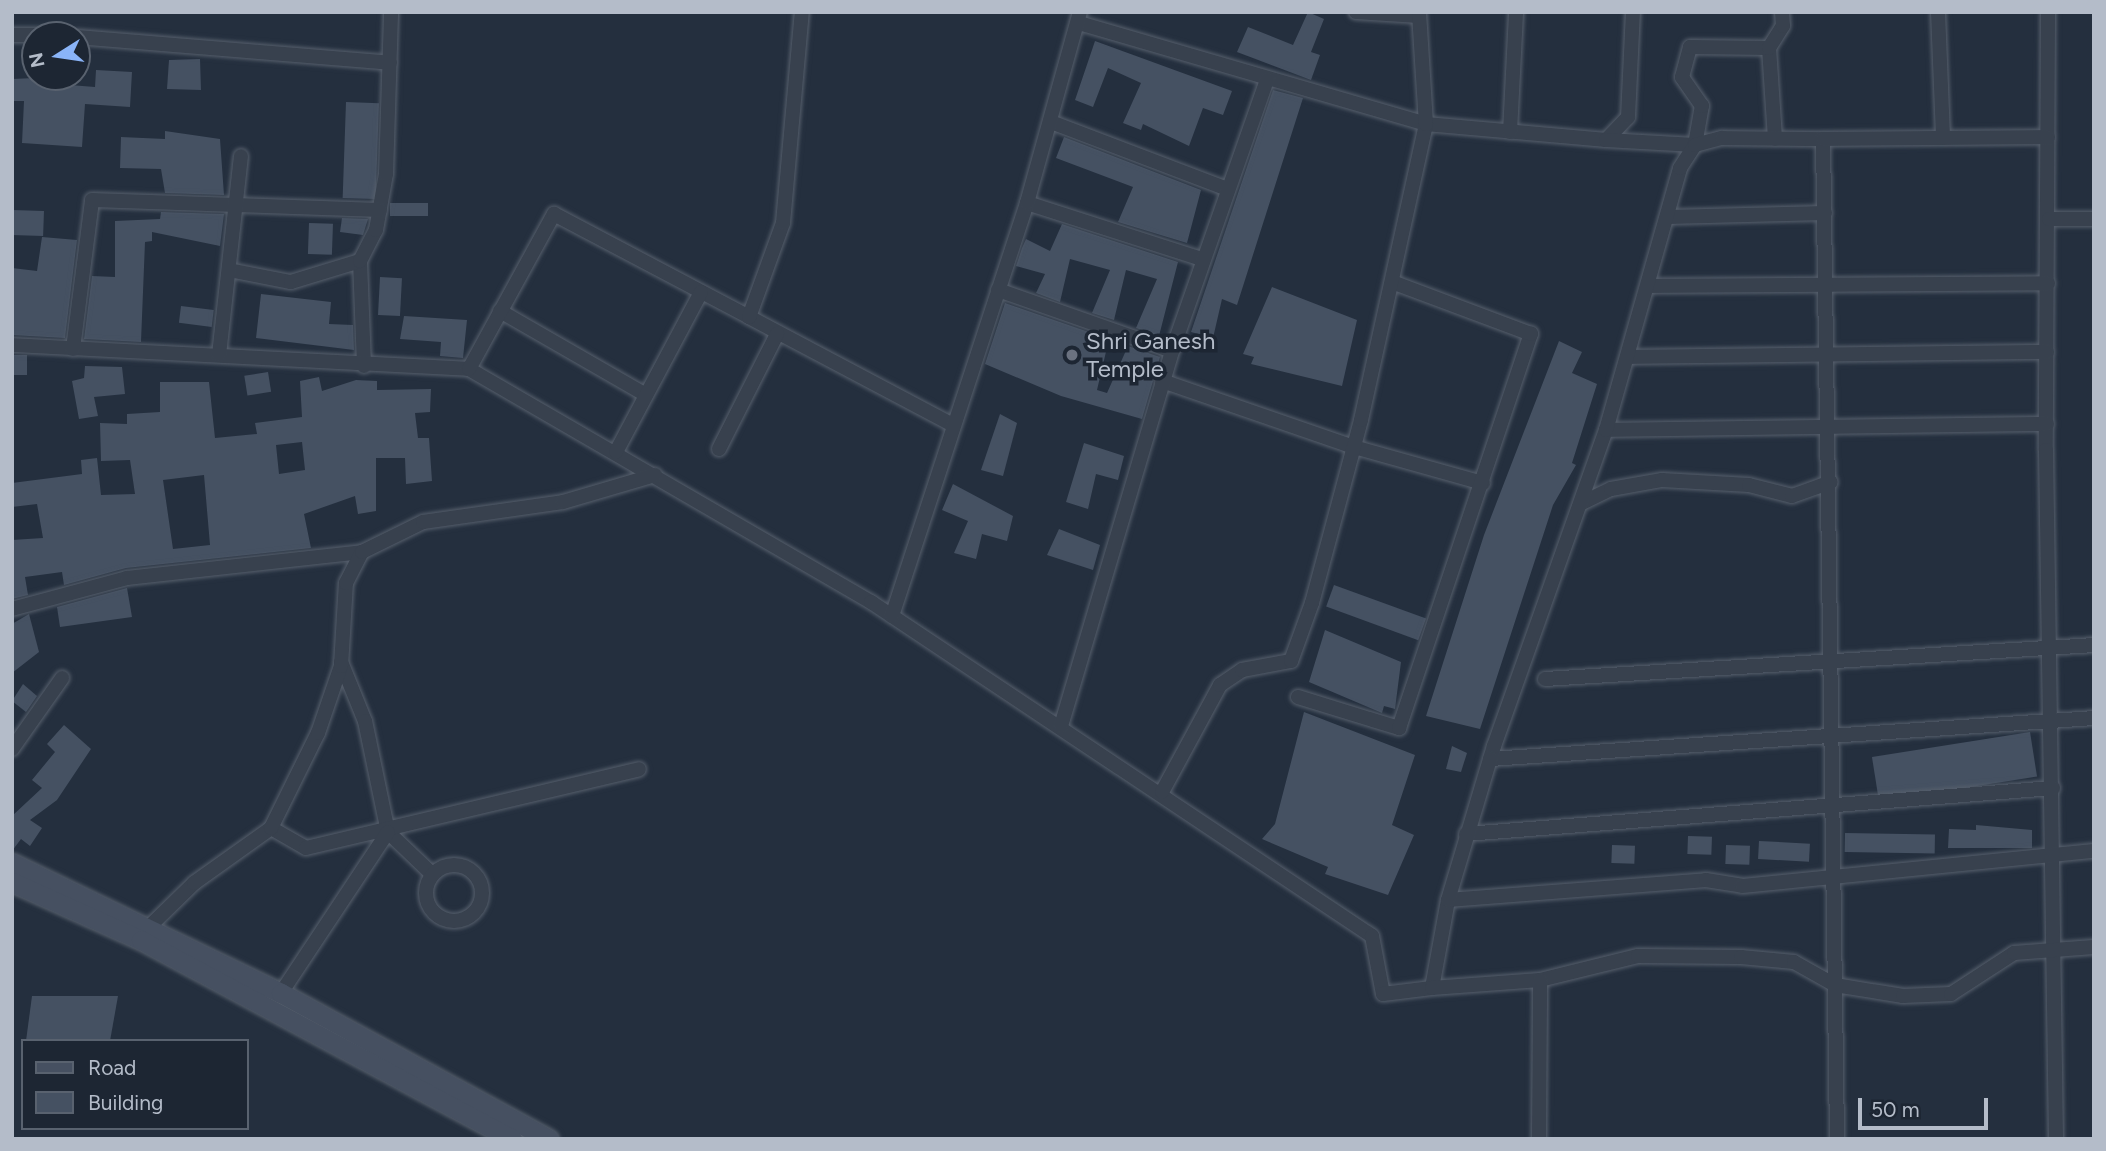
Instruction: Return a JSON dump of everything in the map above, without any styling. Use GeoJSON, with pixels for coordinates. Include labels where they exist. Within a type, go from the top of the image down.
{"type":"FeatureCollection","features":[{"type":"Feature","properties":{"kind":"street"},"geometry":{"type":"LineString","coordinates":[[364,366],[360,261],[380,210],[391,12]]}},
{"type":"Feature","properties":{"kind":"street"},"geometry":{"type":"LineString","coordinates":[[749,317],[783,223],[802,12]]}},
{"type":"Feature","properties":{"kind":"street"},"geometry":{"type":"LineString","coordinates":[[1162,792],[1220,685],[1242,670],[1291,661],[1354,447],[1426,124],[1419,14],[1356,12]]}},
{"type":"Feature","properties":{"kind":"street"},"geometry":{"type":"LineString","coordinates":[[1510,132],[1516,12]]}},
{"type":"Feature","properties":{"kind":"street"},"geometry":{"type":"LineString","coordinates":[[1606,140],[1628,117],[1633,12]]}},
{"type":"Feature","properties":{"kind":"street"},"geometry":{"type":"LineString","coordinates":[[1775,139],[1769,48],[1783,26],[1782,12]]}},
{"type":"Feature","properties":{"kind":"street"},"geometry":{"type":"LineString","coordinates":[[1938,12],[1943,138]]}},
{"type":"Feature","properties":{"kind":"street"},"geometry":{"type":"LineString","coordinates":[[2048,12],[2047,424],[2054,853],[2051,948],[2056,1139]]}},
{"type":"Feature","properties":{"kind":"street"},"geometry":{"type":"LineString","coordinates":[[892,616],[1027,203],[1080,18],[1267,79],[1426,124],[1695,145],[1722,138],[2048,137]]}},
{"type":"Feature","properties":{"kind":"street"},"geometry":{"type":"LineString","coordinates":[[91,38],[390,63]]}},
{"type":"Feature","properties":{"kind":"street"},"geometry":{"type":"LineString","coordinates":[[1432,988],[1448,900],[1466,834],[1606,430],[1681,168],[1695,145],[1702,106],[1682,77],[1689,47],[1769,48]]}},
{"type":"Feature","properties":{"kind":"street"},"geometry":{"type":"LineString","coordinates":[[1061,726],[1162,381],[1201,259],[1267,79]]}},
{"type":"Feature","properties":{"kind":"street"},"geometry":{"type":"LineString","coordinates":[[1051,122],[1227,189]]}},
{"type":"Feature","properties":{"kind":"street"},"geometry":{"type":"LineString","coordinates":[[1823,139],[1831,482],[1831,731],[1837,1139]]}},
{"type":"Feature","properties":{"kind":"street"},"geometry":{"type":"LineString","coordinates":[[219,355],[241,156]]}},
{"type":"Feature","properties":{"kind":"street"},"geometry":{"type":"LineString","coordinates":[[73,349],[92,200],[380,210]]}},
{"type":"Feature","properties":{"kind":"street"},"geometry":{"type":"LineString","coordinates":[[1027,203],[1201,259]]}},
{"type":"Feature","properties":{"kind":"street"},"geometry":{"type":"LineString","coordinates":[[1668,217],[1825,213]]}},
{"type":"Feature","properties":{"kind":"street"},"geometry":{"type":"LineString","coordinates":[[469,369],[554,214],[953,425]]}},
{"type":"Feature","properties":{"kind":"street"},"geometry":{"type":"LineString","coordinates":[[2049,219],[2094,219]]}},
{"type":"Feature","properties":{"kind":"street"},"geometry":{"type":"LineString","coordinates":[[229,270],[291,282],[360,261]]}},
{"type":"Feature","properties":{"kind":"street"},"geometry":{"type":"LineString","coordinates":[[1298,697],[1399,728],[1531,334],[1392,282]]}},
{"type":"Feature","properties":{"kind":"street"},"geometry":{"type":"LineString","coordinates":[[1649,286],[2048,283]]}},
{"type":"Feature","properties":{"kind":"street"},"geometry":{"type":"LineString","coordinates":[[998,290],[1172,351]]}},
{"type":"Feature","properties":{"kind":"street"},"geometry":{"type":"LineString","coordinates":[[616,452],[701,292]]}},
{"type":"Feature","properties":{"kind":"street"},"geometry":{"type":"LineString","coordinates":[[500,311],[646,395]]}},
{"type":"Feature","properties":{"kind":"street"},"geometry":{"type":"LineString","coordinates":[[719,449],[777,334]]}},
{"type":"Feature","properties":{"kind":"street"},"geometry":{"type":"LineString","coordinates":[[12,345],[219,355],[364,366],[469,369],[616,452],[892,616],[1162,792],[1372,936],[1383,994],[1540,980],[1638,956],[1741,957],[1794,962],[1835,985],[1903,996],[1951,994],[2014,953],[2051,948],[2094,947]]}},
{"type":"Feature","properties":{"kind":"street"},"geometry":{"type":"LineString","coordinates":[[1629,357],[2047,352]]}},
{"type":"Feature","properties":{"kind":"street"},"geometry":{"type":"LineString","coordinates":[[1162,381],[1354,447],[1483,483]]}},
{"type":"Feature","properties":{"kind":"street"},"geometry":{"type":"LineString","coordinates":[[1606,430],[2047,424]]}},
{"type":"Feature","properties":{"kind":"street"},"geometry":{"type":"LineString","coordinates":[[12,609],[127,578],[362,552],[423,522],[563,502],[655,475]]}},
{"type":"Feature","properties":{"kind":"street"},"geometry":{"type":"LineString","coordinates":[[1582,503],[1611,489],[1662,480],[1749,485],[1792,496],[1831,482]]}},
{"type":"Feature","properties":{"kind":"street"},"geometry":{"type":"LineString","coordinates":[[146,933],[194,883],[271,828],[318,733],[341,662],[346,583],[362,552]]}},
{"type":"Feature","properties":{"kind":"street"},"geometry":{"type":"LineString","coordinates":[[1545,679],[2094,645]]}},
{"type":"Feature","properties":{"kind":"street"},"geometry":{"type":"LineString","coordinates":[[341,662],[365,721],[388,832],[432,874]]}},
{"type":"Feature","properties":{"kind":"street"},"geometry":{"type":"LineString","coordinates":[[12,748],[62,678]]}},
{"type":"Feature","properties":{"kind":"street"},"geometry":{"type":"LineString","coordinates":[[1490,760],[1831,731],[2094,718]]}},
{"type":"Feature","properties":{"kind":"street"},"geometry":{"type":"LineString","coordinates":[[271,828],[306,848],[388,832],[639,769]]}},
{"type":"Feature","properties":{"kind":"street"},"geometry":{"type":"LineString","coordinates":[[1466,834],[2053,788]]}},
{"type":"Feature","properties":{"kind":"street"},"geometry":{"type":"LineString","coordinates":[[281,993],[388,832]]}},
{"type":"Feature","properties":{"kind":"street"},"geometry":{"type":"LineString","coordinates":[[1448,900],[1834,876],[2094,851]]}},
{"type":"Feature","properties":{"kind":"street"},"geometry":{"type":"LineString","coordinates":[[12,863],[146,933],[510,1138]]}},
{"type":"Feature","properties":{"kind":"street"},"geometry":{"type":"LineString","coordinates":[[452,865],[472,872],[482,891],[475,912],[456,922],[435,915],[425,895],[432,874],[452,865]]}},
{"type":"Feature","properties":{"kind":"street"},"geometry":{"type":"LineString","coordinates":[[12,882],[146,933],[281,993],[549,1139]]}},
{"type":"Feature","properties":{"kind":"street"},"geometry":{"type":"LineString","coordinates":[[1539,1139],[1540,980]]}},
{"type":"Feature","properties":{"kind":"building"},"geometry":{"type":"Polygon","coordinates":[[[1308,12],[1324,19],[1311,52],[1320,55],[1311,80],[1237,52],[1248,27],[1293,45],[1308,12]]]}},
{"type":"Feature","properties":{"kind":"building"},"geometry":{"type":"Polygon","coordinates":[[[1095,41],[1232,91],[1223,115],[1203,108],[1189,146],[1143,124],[1141,130],[1123,123],[1141,83],[1108,68],[1093,107],[1075,100],[1095,41]]]}},
{"type":"Feature","properties":{"kind":"building"},"geometry":{"type":"Polygon","coordinates":[[[200,59],[201,90],[167,89],[169,60],[200,59]]]}},
{"type":"Feature","properties":{"kind":"building"},"geometry":{"type":"Polygon","coordinates":[[[96,70],[132,72],[130,107],[85,104],[82,147],[22,143],[24,101],[12,101],[12,79],[21,79],[21,91],[91,91],[91,87],[95,87],[96,70]]]}},
{"type":"Feature","properties":{"kind":"building"},"geometry":{"type":"Polygon","coordinates":[[[1273,90],[1303,98],[1237,305],[1222,299],[1213,338],[1191,332],[1273,90]]]}},
{"type":"Feature","properties":{"kind":"building"},"geometry":{"type":"Polygon","coordinates":[[[346,102],[379,103],[376,199],[343,198],[346,102]]]}},
{"type":"Feature","properties":{"kind":"building"},"geometry":{"type":"Polygon","coordinates":[[[165,131],[220,139],[224,195],[165,193],[161,169],[120,168],[121,137],[165,139],[165,131]]]}},
{"type":"Feature","properties":{"kind":"building"},"geometry":{"type":"Polygon","coordinates":[[[1064,137],[1201,190],[1187,243],[1118,222],[1133,187],[1056,158],[1064,137]]]}},
{"type":"Feature","properties":{"kind":"building"},"geometry":{"type":"Polygon","coordinates":[[[390,203],[428,203],[428,216],[390,216],[390,203]]]}},
{"type":"Feature","properties":{"kind":"building"},"geometry":{"type":"Polygon","coordinates":[[[12,210],[44,211],[43,236],[12,235],[12,210]]]}},
{"type":"Feature","properties":{"kind":"building"},"geometry":{"type":"Polygon","coordinates":[[[161,212],[224,214],[220,246],[152,232],[152,241],[145,242],[141,342],[84,339],[92,276],[115,277],[115,221],[160,219],[161,212]]]}},
{"type":"Feature","properties":{"kind":"building"},"geometry":{"type":"Polygon","coordinates":[[[342,218],[368,219],[363,235],[340,232],[342,218]]]}},
{"type":"Feature","properties":{"kind":"building"},"geometry":{"type":"Polygon","coordinates":[[[309,223],[333,224],[332,255],[308,254],[309,223]]]}},
{"type":"Feature","properties":{"kind":"building"},"geometry":{"type":"Polygon","coordinates":[[[1062,224],[1178,262],[1159,336],[1136,328],[1157,279],[1126,270],[1114,320],[1092,313],[1110,270],[1070,259],[1060,302],[1036,293],[1045,274],[1016,266],[1022,248],[1026,239],[1050,251],[1062,224]]]}},
{"type":"Feature","properties":{"kind":"building"},"geometry":{"type":"Polygon","coordinates":[[[42,237],[77,240],[65,338],[12,335],[12,268],[37,271],[42,237]]]}},
{"type":"Feature","properties":{"kind":"building"},"geometry":{"type":"Polygon","coordinates":[[[380,277],[402,278],[400,316],[378,315],[380,277]]]}},
{"type":"Feature","properties":{"kind":"building"},"geometry":{"type":"Polygon","coordinates":[[[1272,287],[1357,320],[1342,386],[1251,364],[1254,357],[1243,354],[1272,287]]]}},
{"type":"Feature","properties":{"kind":"building"},"geometry":{"type":"Polygon","coordinates":[[[261,294],[331,302],[329,324],[353,325],[354,350],[256,338],[261,294]]]}},
{"type":"Feature","properties":{"kind":"building","name":"Shri Ganesh Temple"},"geometry":{"type":"Polygon","coordinates":[[[1005,303],[1109,339],[1097,390],[1107,393],[1128,346],[1160,357],[1142,419],[1061,396],[985,364],[1005,303]]]}},
{"type":"Feature","properties":{"kind":"building"},"geometry":{"type":"Polygon","coordinates":[[[181,306],[214,310],[212,327],[179,323],[181,306]]]}},
{"type":"Feature","properties":{"kind":"building"},"geometry":{"type":"Polygon","coordinates":[[[404,316],[467,320],[463,358],[440,356],[441,342],[400,339],[404,316]]]}},
{"type":"Feature","properties":{"kind":"building"},"geometry":{"type":"Polygon","coordinates":[[[1559,341],[1582,352],[1572,373],[1597,384],[1572,463],[1576,465],[1553,505],[1480,729],[1426,716],[1484,535],[1559,341]]]}},
{"type":"Feature","properties":{"kind":"building"},"geometry":{"type":"Polygon","coordinates":[[[12,355],[27,355],[27,375],[12,375],[12,355]]]}},
{"type":"Feature","properties":{"kind":"building"},"geometry":{"type":"Polygon","coordinates":[[[85,366],[122,367],[125,394],[94,397],[98,416],[79,419],[72,381],[84,378],[85,366]]]}},
{"type":"Feature","properties":{"kind":"building"},"geometry":{"type":"Polygon","coordinates":[[[268,372],[271,392],[247,396],[244,376],[268,372]]]}},
{"type":"Feature","properties":{"kind":"building"},"geometry":{"type":"Polygon","coordinates":[[[319,377],[322,391],[356,380],[377,381],[377,390],[431,389],[430,412],[415,413],[418,438],[429,438],[432,481],[406,484],[405,458],[376,458],[376,511],[358,514],[355,496],[304,514],[311,548],[126,568],[64,585],[62,572],[25,577],[28,595],[12,599],[12,540],[43,538],[37,504],[12,507],[12,483],[82,474],[81,460],[97,458],[101,495],[135,494],[130,460],[101,461],[100,423],[127,424],[127,414],[160,412],[160,382],[209,382],[215,438],[257,434],[255,423],[302,417],[300,381],[319,377]],[[302,442],[276,445],[279,474],[305,470],[302,442]],[[204,475],[163,480],[173,549],[210,545],[204,475]]]}},
{"type":"Feature","properties":{"kind":"building"},"geometry":{"type":"Polygon","coordinates":[[[1000,414],[1017,423],[1003,476],[981,470],[1000,414]]]}},
{"type":"Feature","properties":{"kind":"building"},"geometry":{"type":"Polygon","coordinates":[[[1084,443],[1124,456],[1118,480],[1096,474],[1088,509],[1066,502],[1084,443]]]}},
{"type":"Feature","properties":{"kind":"building"},"geometry":{"type":"Polygon","coordinates":[[[953,484],[1013,516],[1007,541],[982,534],[976,559],[954,553],[968,521],[942,510],[953,484]]]}},
{"type":"Feature","properties":{"kind":"building"},"geometry":{"type":"Polygon","coordinates":[[[1059,529],[1100,545],[1093,570],[1047,555],[1059,529]]]}},
{"type":"Feature","properties":{"kind":"building"},"geometry":{"type":"Polygon","coordinates":[[[1334,585],[1426,619],[1418,640],[1326,607],[1334,585]]]}},
{"type":"Feature","properties":{"kind":"building"},"geometry":{"type":"Polygon","coordinates":[[[127,588],[132,617],[60,627],[57,607],[127,588]]]}},
{"type":"Feature","properties":{"kind":"building"},"geometry":{"type":"Polygon","coordinates":[[[29,614],[39,652],[12,673],[12,624],[29,614]]]}},
{"type":"Feature","properties":{"kind":"building"},"geometry":{"type":"Polygon","coordinates":[[[1325,630],[1401,662],[1395,709],[1384,706],[1382,713],[1309,682],[1325,630]]]}},
{"type":"Feature","properties":{"kind":"building"},"geometry":{"type":"Polygon","coordinates":[[[23,684],[37,696],[26,712],[12,701],[23,684]]]}},
{"type":"Feature","properties":{"kind":"building"},"geometry":{"type":"Polygon","coordinates":[[[1304,712],[1415,755],[1392,825],[1414,835],[1388,895],[1325,874],[1328,867],[1262,839],[1275,824],[1304,712]]]}},
{"type":"Feature","properties":{"kind":"building"},"geometry":{"type":"Polygon","coordinates":[[[64,725],[91,749],[57,800],[30,820],[42,828],[30,846],[21,839],[12,851],[12,816],[42,788],[32,780],[55,752],[47,744],[64,725]]]}},
{"type":"Feature","properties":{"kind":"building"},"geometry":{"type":"Polygon","coordinates":[[[2030,732],[2037,776],[1879,801],[1872,757],[2030,732]]]}},
{"type":"Feature","properties":{"kind":"building"},"geometry":{"type":"Polygon","coordinates":[[[1452,746],[1467,753],[1461,772],[1446,769],[1452,746]]]}},
{"type":"Feature","properties":{"kind":"building"},"geometry":{"type":"Polygon","coordinates":[[[1976,825],[2032,830],[2032,848],[1948,848],[1949,829],[1976,830],[1976,825]]]}},
{"type":"Feature","properties":{"kind":"building"},"geometry":{"type":"Polygon","coordinates":[[[1845,833],[1935,835],[1935,854],[1845,852],[1845,833]]]}},
{"type":"Feature","properties":{"kind":"building"},"geometry":{"type":"Polygon","coordinates":[[[1688,836],[1712,837],[1711,855],[1687,854],[1688,836]]]}},
{"type":"Feature","properties":{"kind":"building"},"geometry":{"type":"Polygon","coordinates":[[[1759,841],[1810,844],[1809,862],[1758,859],[1759,841]]]}},
{"type":"Feature","properties":{"kind":"building"},"geometry":{"type":"Polygon","coordinates":[[[1612,845],[1635,846],[1634,864],[1611,863],[1612,845]]]}},
{"type":"Feature","properties":{"kind":"building"},"geometry":{"type":"Polygon","coordinates":[[[1726,845],[1750,846],[1749,865],[1725,864],[1726,845]]]}},
{"type":"Feature","properties":{"kind":"building"},"geometry":{"type":"Polygon","coordinates":[[[32,996],[118,996],[110,1039],[26,1039],[32,996]]]}},
{"type":"Feature","properties":{"kind":"place","name":"Shri Ganesh Temple"},"geometry":{"type":"Point","coordinates":[1072,355]}}]}
